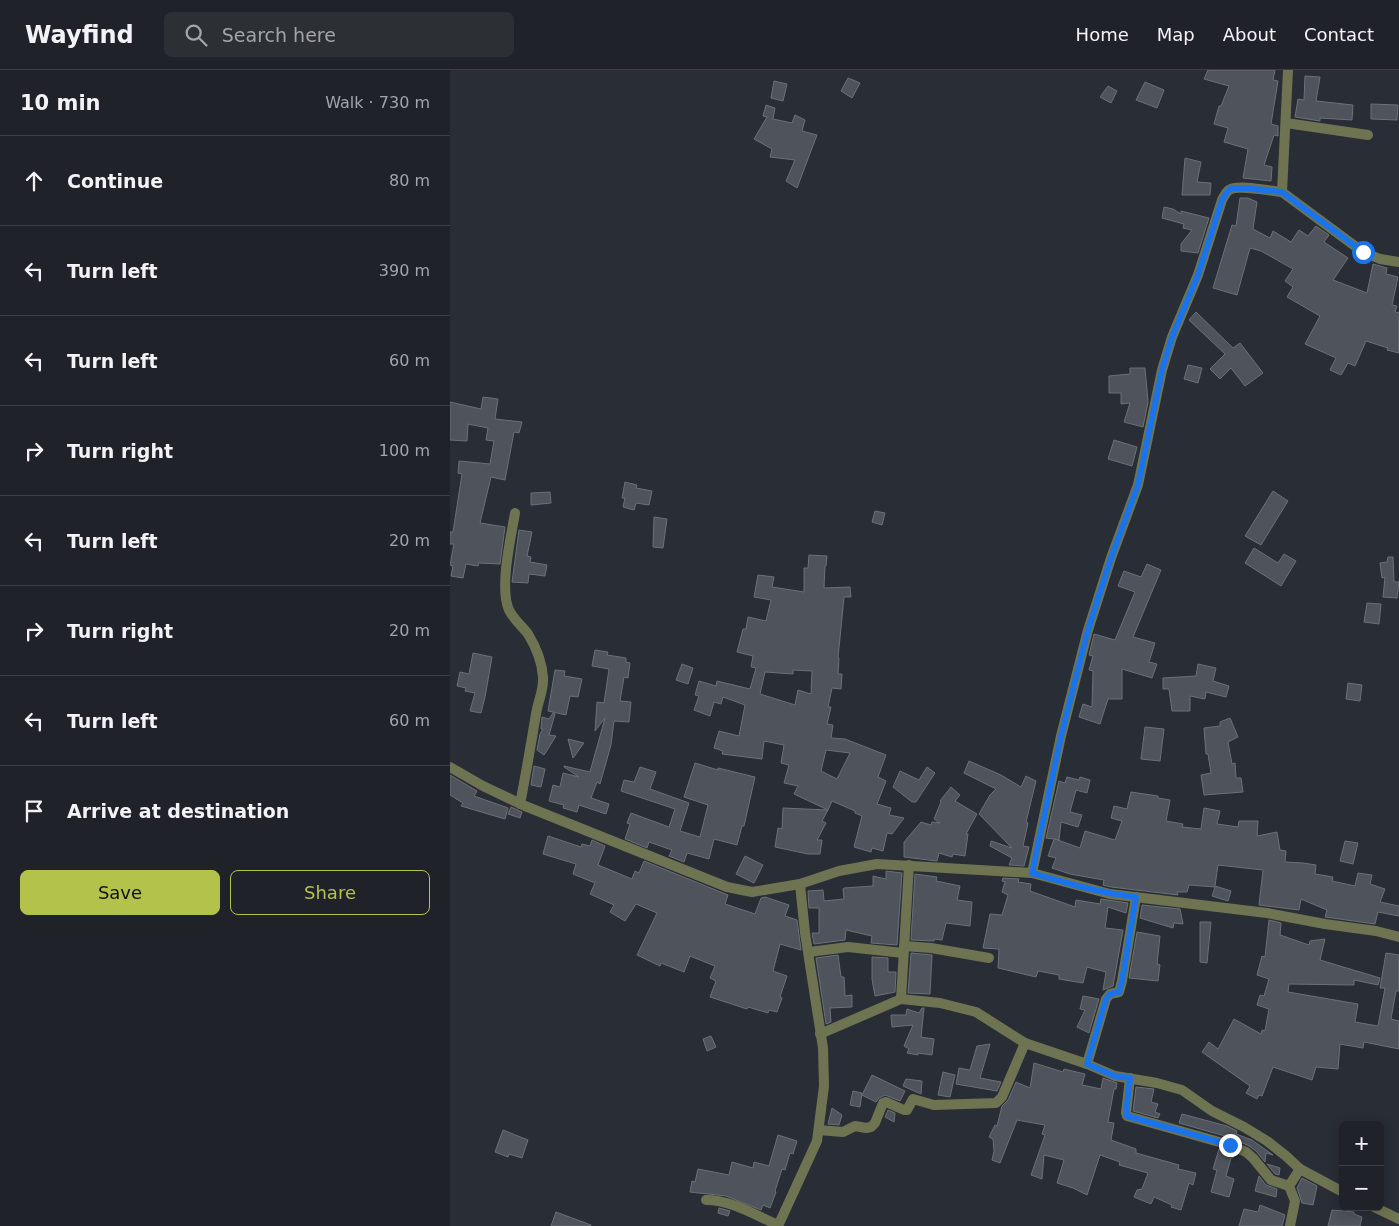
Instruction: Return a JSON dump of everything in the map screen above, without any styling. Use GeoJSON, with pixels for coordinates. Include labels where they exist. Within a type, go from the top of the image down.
{"type":"FeatureCollection","features":[{"type":"Feature","properties":{"kind":"street"},"geometry":{"type":"LineString","coordinates":[[1282,192],[1288,70]]}},
{"type":"Feature","properties":{"kind":"street"},"geometry":{"type":"LineString","coordinates":[[1286,123],[1368,135]]}},
{"type":"Feature","properties":{"kind":"street"},"geometry":{"type":"LineString","coordinates":[[1032,873],[1061,736],[1088,630],[1111,558],[1138,485],[1162,370],[1172,337],[1198,275],[1222,200],[1231,188],[1282,192],[1363,252],[1380,259],[1399,262]]}},
{"type":"Feature","properties":{"kind":"street"},"geometry":{"type":"LineString","coordinates":[[515,513],[507,566],[506,602],[514,619],[534,645],[541,661],[543,676],[543,686],[520,804]]}},
{"type":"Feature","properties":{"kind":"street"},"geometry":{"type":"LineString","coordinates":[[450,766],[483,786],[520,804],[727,887],[752,892],[800,884],[839,871],[877,864],[1032,873],[1110,894],[1267,913],[1376,931],[1399,937]]}},
{"type":"Feature","properties":{"kind":"street"},"geometry":{"type":"LineString","coordinates":[[901,999],[909,865]]}},
{"type":"Feature","properties":{"kind":"street"},"geometry":{"type":"LineString","coordinates":[[706,1200],[718,1200],[734,1205],[778,1226],[813,1153],[819,1130],[824,1086],[823,1048],[805,933],[800,884]]}},
{"type":"Feature","properties":{"kind":"street"},"geometry":{"type":"LineString","coordinates":[[1087,1064],[1106,999],[1110,994],[1119,992],[1136,897]]}},
{"type":"Feature","properties":{"kind":"street"},"geometry":{"type":"LineString","coordinates":[[809,952],[848,947],[904,950],[931,948],[989,958]]}},
{"type":"Feature","properties":{"kind":"street"},"geometry":{"type":"LineString","coordinates":[[820,1034],[901,999],[940,1003],[976,1012],[1025,1043],[1087,1064],[1115,1076],[1182,1090],[1212,1111],[1267,1141],[1300,1169],[1339,1190]]}},
{"type":"Feature","properties":{"kind":"street"},"geometry":{"type":"LineString","coordinates":[[819,1130],[843,1132],[855,1126],[871,1127],[875,1123],[880,1107],[886,1102],[904,1110],[907,1110],[914,1099],[934,1105],[996,1103],[1002,1097],[1025,1043]]}},
{"type":"Feature","properties":{"kind":"street"},"geometry":{"type":"LineString","coordinates":[[1130,1078],[1127,1116],[1230,1145],[1246,1152],[1271,1180],[1289,1186]]}},
{"type":"Feature","properties":{"kind":"street"},"geometry":{"type":"LineString","coordinates":[[1289,1186],[1300,1169]]}},
{"type":"Feature","properties":{"kind":"street"},"geometry":{"type":"LineString","coordinates":[[1289,1186],[1295,1202],[1290,1226]]}},
{"type":"Feature","properties":{"kind":"street"},"geometry":{"type":"LineString","coordinates":[[1382,1211],[1399,1219]]}},
{"type":"Feature","properties":{"kind":"building"},"geometry":{"type":"Polygon","coordinates":[[[1208,70],[1275,70],[1273,80],[1278,81],[1271,124],[1278,126],[1278,136],[1274,135],[1264,165],[1272,167],[1271,181],[1243,178],[1248,149],[1224,142],[1228,128],[1214,124],[1219,106],[1221,106],[1229,86],[1204,79],[1208,70]]]}},
{"type":"Feature","properties":{"kind":"building"},"geometry":{"type":"Polygon","coordinates":[[[1305,76],[1320,77],[1316,101],[1353,105],[1352,120],[1320,118],[1320,121],[1295,117],[1298,99],[1304,100],[1305,76]]]}},
{"type":"Feature","properties":{"kind":"building"},"geometry":{"type":"Polygon","coordinates":[[[848,78],[860,83],[852,98],[841,91],[848,78]]]}},
{"type":"Feature","properties":{"kind":"building"},"geometry":{"type":"Polygon","coordinates":[[[774,81],[787,84],[783,101],[771,98],[774,81]]]}},
{"type":"Feature","properties":{"kind":"building"},"geometry":{"type":"Polygon","coordinates":[[[1145,82],[1164,90],[1157,108],[1136,100],[1145,82]]]}},
{"type":"Feature","properties":{"kind":"building"},"geometry":{"type":"Polygon","coordinates":[[[1108,86],[1117,91],[1111,103],[1100,97],[1108,86]]]}},
{"type":"Feature","properties":{"kind":"building"},"geometry":{"type":"Polygon","coordinates":[[[1371,104],[1398,105],[1397,120],[1371,119],[1371,104]]]}},
{"type":"Feature","properties":{"kind":"building"},"geometry":{"type":"Polygon","coordinates":[[[766,105],[775,108],[773,119],[792,123],[795,115],[805,120],[802,131],[817,135],[797,188],[786,181],[795,160],[770,157],[772,149],[754,139],[767,117],[763,116],[766,105]]]}},
{"type":"Feature","properties":{"kind":"building"},"geometry":{"type":"Polygon","coordinates":[[[1185,158],[1201,162],[1197,182],[1211,183],[1210,195],[1182,195],[1185,158]]]}},
{"type":"Feature","properties":{"kind":"building"},"geometry":{"type":"Polygon","coordinates":[[[1240,198],[1248,198],[1257,202],[1253,229],[1270,238],[1273,231],[1291,242],[1299,230],[1308,236],[1316,226],[1329,235],[1324,242],[1348,258],[1333,280],[1367,293],[1373,264],[1387,268],[1386,274],[1398,277],[1392,305],[1397,306],[1395,312],[1399,313],[1399,353],[1366,341],[1355,366],[1348,363],[1341,375],[1330,370],[1336,358],[1305,344],[1320,316],[1287,297],[1293,287],[1285,281],[1293,269],[1261,251],[1250,248],[1237,295],[1213,288],[1232,225],[1236,226],[1240,198]]]}},
{"type":"Feature","properties":{"kind":"building"},"geometry":{"type":"Polygon","coordinates":[[[1164,207],[1173,209],[1181,214],[1181,211],[1209,218],[1198,253],[1181,251],[1181,244],[1192,230],[1183,228],[1184,224],[1162,218],[1164,207]]]}},
{"type":"Feature","properties":{"kind":"building"},"geometry":{"type":"Polygon","coordinates":[[[1196,312],[1233,348],[1240,343],[1263,373],[1245,386],[1231,368],[1220,379],[1210,369],[1225,354],[1189,320],[1196,312]]]}},
{"type":"Feature","properties":{"kind":"building"},"geometry":{"type":"Polygon","coordinates":[[[1188,365],[1202,368],[1198,383],[1184,379],[1188,365]]]}},
{"type":"Feature","properties":{"kind":"building"},"geometry":{"type":"Polygon","coordinates":[[[1130,368],[1145,368],[1148,402],[1143,427],[1124,422],[1130,403],[1121,404],[1121,393],[1109,393],[1109,376],[1130,374],[1130,368]]]}},
{"type":"Feature","properties":{"kind":"building"},"geometry":{"type":"Polygon","coordinates":[[[483,397],[498,399],[495,419],[522,422],[519,433],[514,432],[505,480],[491,477],[480,523],[505,527],[500,564],[479,563],[478,566],[466,564],[463,578],[451,576],[453,566],[450,565],[454,544],[450,544],[450,532],[453,532],[462,474],[458,473],[459,461],[490,464],[494,441],[486,440],[488,428],[468,424],[467,441],[450,440],[450,402],[481,409],[483,397]]]}},
{"type":"Feature","properties":{"kind":"building"},"geometry":{"type":"Polygon","coordinates":[[[1114,440],[1137,447],[1132,466],[1108,459],[1114,440]]]}},
{"type":"Feature","properties":{"kind":"building"},"geometry":{"type":"Polygon","coordinates":[[[625,482],[637,485],[636,488],[652,491],[649,505],[636,503],[634,510],[623,507],[625,498],[622,498],[625,482]]]}},
{"type":"Feature","properties":{"kind":"building"},"geometry":{"type":"Polygon","coordinates":[[[1273,491],[1288,501],[1261,545],[1245,536],[1273,491]]]}},
{"type":"Feature","properties":{"kind":"building"},"geometry":{"type":"Polygon","coordinates":[[[550,492],[551,503],[531,505],[531,493],[550,492]]]}},
{"type":"Feature","properties":{"kind":"building"},"geometry":{"type":"Polygon","coordinates":[[[875,511],[885,513],[882,525],[872,522],[875,511]]]}},
{"type":"Feature","properties":{"kind":"building"},"geometry":{"type":"Polygon","coordinates":[[[654,517],[667,519],[663,548],[653,547],[654,517]]]}},
{"type":"Feature","properties":{"kind":"building"},"geometry":{"type":"Polygon","coordinates":[[[519,530],[532,532],[527,556],[531,557],[530,562],[547,565],[545,576],[529,574],[528,583],[512,582],[519,530]]]}},
{"type":"Feature","properties":{"kind":"building"},"geometry":{"type":"Polygon","coordinates":[[[1254,548],[1278,563],[1284,554],[1296,561],[1281,586],[1245,563],[1254,548]]]}},
{"type":"Feature","properties":{"kind":"building"},"geometry":{"type":"Polygon","coordinates":[[[809,555],[827,556],[824,588],[850,587],[851,597],[844,597],[838,658],[838,674],[842,674],[841,689],[832,688],[828,707],[831,707],[827,724],[833,725],[831,738],[845,739],[886,755],[878,777],[886,781],[877,804],[891,808],[889,815],[904,818],[892,834],[887,833],[883,851],[872,848],[871,852],[854,847],[862,816],[855,813],[855,811],[832,801],[828,810],[794,794],[798,786],[784,783],[789,765],[781,763],[784,745],[764,741],[762,759],[722,754],[723,751],[714,748],[719,731],[739,736],[745,705],[723,697],[721,704],[714,702],[710,716],[694,710],[699,696],[695,695],[699,681],[716,686],[717,681],[750,689],[756,668],[751,667],[753,656],[737,652],[743,629],[746,629],[748,617],[766,621],[771,600],[754,597],[758,575],[774,577],[772,587],[804,592],[804,568],[808,568],[809,555]],[[793,670],[793,674],[765,672],[760,694],[795,705],[798,690],[811,694],[812,671],[793,670]],[[826,750],[821,771],[837,779],[850,753],[826,750]]]}},
{"type":"Feature","properties":{"kind":"building"},"geometry":{"type":"Polygon","coordinates":[[[1388,557],[1393,557],[1394,582],[1399,582],[1397,598],[1383,597],[1385,577],[1382,578],[1380,563],[1387,562],[1388,557]]]}},
{"type":"Feature","properties":{"kind":"building"},"geometry":{"type":"Polygon","coordinates":[[[1147,564],[1161,570],[1133,637],[1155,643],[1149,662],[1157,664],[1152,678],[1122,669],[1122,699],[1108,699],[1100,724],[1079,717],[1083,704],[1092,707],[1093,671],[1089,670],[1093,656],[1089,655],[1094,634],[1115,640],[1135,592],[1118,586],[1124,571],[1141,577],[1147,564]]]}},
{"type":"Feature","properties":{"kind":"building"},"geometry":{"type":"Polygon","coordinates":[[[1367,603],[1381,604],[1379,624],[1364,622],[1367,603]]]}},
{"type":"Feature","properties":{"kind":"building"},"geometry":{"type":"Polygon","coordinates":[[[595,650],[608,652],[607,655],[626,658],[626,662],[630,663],[628,678],[624,677],[620,701],[631,702],[629,722],[614,721],[611,745],[600,784],[597,782],[591,798],[609,804],[606,814],[579,805],[577,812],[563,808],[564,805],[549,801],[553,785],[560,787],[563,773],[579,777],[564,766],[590,772],[605,718],[595,731],[597,702],[604,703],[609,669],[592,666],[595,650]]]}},
{"type":"Feature","properties":{"kind":"building"},"geometry":{"type":"Polygon","coordinates":[[[473,653],[492,657],[481,713],[470,711],[475,693],[465,691],[466,688],[457,686],[460,672],[469,674],[473,653]]]}},
{"type":"Feature","properties":{"kind":"building"},"geometry":{"type":"Polygon","coordinates":[[[682,664],[693,668],[688,684],[676,680],[682,664]]]}},
{"type":"Feature","properties":{"kind":"building"},"geometry":{"type":"Polygon","coordinates":[[[1198,664],[1216,668],[1213,681],[1229,686],[1226,697],[1206,692],[1205,699],[1190,696],[1190,711],[1172,711],[1169,689],[1163,689],[1163,678],[1196,676],[1198,664]]]}},
{"type":"Feature","properties":{"kind":"building"},"geometry":{"type":"Polygon","coordinates":[[[555,670],[565,671],[564,676],[582,679],[578,697],[570,696],[566,715],[548,711],[555,670]]]}},
{"type":"Feature","properties":{"kind":"building"},"geometry":{"type":"Polygon","coordinates":[[[1348,683],[1362,685],[1360,701],[1346,699],[1348,683]]]}},
{"type":"Feature","properties":{"kind":"building"},"geometry":{"type":"Polygon","coordinates":[[[553,713],[555,714],[549,735],[556,736],[544,755],[537,750],[540,734],[543,729],[541,729],[542,717],[549,719],[553,713]]]}},
{"type":"Feature","properties":{"kind":"building"},"geometry":{"type":"Polygon","coordinates":[[[1230,718],[1238,737],[1228,742],[1232,764],[1235,763],[1236,778],[1241,778],[1243,792],[1204,795],[1201,775],[1211,773],[1208,754],[1206,754],[1204,728],[1220,726],[1220,722],[1230,718]]]}},
{"type":"Feature","properties":{"kind":"building"},"geometry":{"type":"Polygon","coordinates":[[[1145,727],[1164,729],[1160,761],[1141,759],[1145,727]]]}},
{"type":"Feature","properties":{"kind":"building"},"geometry":{"type":"Polygon","coordinates":[[[568,739],[584,743],[573,758],[568,739]]]}},
{"type":"Feature","properties":{"kind":"building"},"geometry":{"type":"Polygon","coordinates":[[[969,761],[1001,775],[1021,787],[1026,776],[1036,781],[1026,822],[1028,823],[1023,846],[1029,847],[1024,866],[1009,865],[1012,858],[990,846],[991,841],[1012,848],[979,814],[990,795],[996,789],[964,773],[969,761]]]}},
{"type":"Feature","properties":{"kind":"building"},"geometry":{"type":"Polygon","coordinates":[[[695,763],[718,770],[718,768],[755,777],[744,826],[742,826],[737,845],[714,839],[709,859],[687,853],[684,862],[669,856],[672,850],[649,842],[647,848],[625,839],[630,824],[627,823],[631,813],[669,827],[675,809],[621,791],[624,780],[634,782],[640,767],[656,772],[650,789],[689,803],[680,831],[700,837],[708,805],[684,797],[695,763]]]}},
{"type":"Feature","properties":{"kind":"building"},"geometry":{"type":"Polygon","coordinates":[[[534,766],[545,769],[541,787],[531,785],[534,766]]]}},
{"type":"Feature","properties":{"kind":"building"},"geometry":{"type":"Polygon","coordinates":[[[927,767],[935,773],[916,802],[912,802],[893,787],[900,771],[919,780],[927,767]]]}},
{"type":"Feature","properties":{"kind":"building"},"geometry":{"type":"Polygon","coordinates":[[[450,775],[477,791],[474,796],[508,808],[505,819],[461,806],[463,803],[450,795],[450,775]]]}},
{"type":"Feature","properties":{"kind":"building"},"geometry":{"type":"Polygon","coordinates":[[[1067,777],[1079,780],[1080,777],[1090,780],[1087,793],[1076,790],[1070,812],[1082,815],[1078,827],[1061,822],[1059,840],[1055,839],[1080,848],[1085,831],[1115,840],[1122,821],[1111,818],[1114,806],[1127,809],[1131,792],[1158,796],[1158,798],[1170,800],[1166,821],[1183,824],[1182,827],[1201,829],[1204,808],[1220,811],[1217,824],[1238,827],[1239,821],[1258,821],[1257,836],[1277,832],[1280,850],[1286,851],[1285,862],[1316,865],[1315,874],[1333,877],[1332,881],[1355,886],[1358,873],[1372,875],[1370,884],[1385,889],[1380,902],[1399,906],[1399,916],[1378,912],[1375,924],[1325,917],[1327,910],[1301,899],[1299,910],[1259,905],[1263,870],[1218,865],[1215,886],[1231,891],[1228,901],[1212,896],[1215,887],[1189,885],[1187,892],[1177,892],[1178,895],[1111,887],[1103,885],[1104,880],[1070,874],[1052,868],[1056,858],[1048,856],[1054,839],[1046,838],[1059,781],[1065,783],[1067,777]]]}},
{"type":"Feature","properties":{"kind":"building"},"geometry":{"type":"Polygon","coordinates":[[[951,787],[960,795],[955,801],[977,814],[966,834],[968,834],[965,856],[953,854],[952,857],[939,853],[937,861],[904,857],[904,842],[921,822],[931,825],[932,822],[940,823],[934,819],[940,801],[951,787]]]}},
{"type":"Feature","properties":{"kind":"building"},"geometry":{"type":"Polygon","coordinates":[[[511,807],[522,812],[520,818],[508,814],[511,807]]]}},
{"type":"Feature","properties":{"kind":"building"},"geometry":{"type":"Polygon","coordinates":[[[783,808],[828,810],[822,821],[826,823],[817,840],[822,840],[820,854],[808,854],[775,847],[778,828],[782,829],[783,808]]]}},
{"type":"Feature","properties":{"kind":"building"},"geometry":{"type":"Polygon","coordinates":[[[548,836],[581,847],[582,844],[590,846],[592,840],[605,846],[598,865],[632,879],[635,871],[639,873],[644,861],[728,895],[725,904],[755,914],[761,898],[765,897],[789,905],[785,916],[797,920],[801,950],[780,944],[773,971],[787,976],[777,1012],[769,1010],[768,1013],[748,1007],[747,1009],[710,997],[716,981],[710,978],[715,966],[690,956],[684,972],[661,963],[660,966],[637,955],[657,913],[636,904],[625,921],[610,912],[614,905],[590,894],[595,883],[573,874],[576,864],[543,854],[548,836]]]}},
{"type":"Feature","properties":{"kind":"building"},"geometry":{"type":"Polygon","coordinates":[[[1345,841],[1358,843],[1353,864],[1340,861],[1345,841]]]}},
{"type":"Feature","properties":{"kind":"building"},"geometry":{"type":"Polygon","coordinates":[[[745,856],[763,865],[754,883],[736,874],[745,856]]]}},
{"type":"Feature","properties":{"kind":"building"},"geometry":{"type":"Polygon","coordinates":[[[886,871],[902,873],[897,945],[871,943],[872,936],[846,930],[845,940],[814,944],[812,933],[819,933],[819,908],[809,908],[808,891],[823,890],[824,901],[844,899],[844,888],[873,886],[873,876],[886,879],[886,871]]]}},
{"type":"Feature","properties":{"kind":"building"},"geometry":{"type":"Polygon","coordinates":[[[915,874],[937,877],[936,881],[960,886],[957,900],[972,902],[970,926],[946,923],[942,940],[911,940],[915,874]]]}},
{"type":"Feature","properties":{"kind":"building"},"geometry":{"type":"Polygon","coordinates":[[[1003,878],[1019,879],[1018,882],[1031,884],[1030,891],[1075,907],[1076,900],[1100,904],[1101,899],[1128,903],[1126,913],[1108,907],[1105,928],[1123,930],[1113,986],[1103,990],[1106,972],[1087,967],[1083,983],[1059,979],[1059,975],[1038,971],[1036,977],[998,968],[999,949],[983,948],[990,914],[1002,915],[1008,895],[1002,892],[1005,882],[1002,881],[1003,878]]]}},
{"type":"Feature","properties":{"kind":"building"},"geometry":{"type":"Polygon","coordinates":[[[1142,905],[1180,909],[1183,924],[1174,923],[1173,928],[1140,918],[1142,905]]]}},
{"type":"Feature","properties":{"kind":"building"},"geometry":{"type":"Polygon","coordinates":[[[1269,920],[1281,923],[1280,935],[1309,945],[1310,941],[1325,939],[1320,960],[1380,978],[1378,985],[1354,980],[1354,985],[1289,984],[1288,992],[1358,1004],[1355,1022],[1378,1026],[1385,988],[1380,988],[1386,953],[1399,955],[1399,991],[1396,991],[1391,1019],[1399,1021],[1399,1049],[1364,1042],[1363,1048],[1340,1044],[1338,1069],[1316,1067],[1312,1080],[1273,1067],[1262,1096],[1259,1095],[1257,1099],[1246,1093],[1250,1086],[1202,1052],[1209,1042],[1218,1049],[1234,1019],[1261,1034],[1262,1030],[1265,1031],[1269,1009],[1257,1005],[1260,995],[1264,996],[1269,979],[1257,975],[1262,956],[1265,957],[1269,920]]]}},
{"type":"Feature","properties":{"kind":"building"},"geometry":{"type":"Polygon","coordinates":[[[1200,922],[1211,922],[1207,963],[1200,962],[1200,922]]]}},
{"type":"Feature","properties":{"kind":"building"},"geometry":{"type":"Polygon","coordinates":[[[1137,932],[1160,936],[1157,964],[1160,965],[1158,981],[1129,978],[1137,932]]]}},
{"type":"Feature","properties":{"kind":"building"},"geometry":{"type":"Polygon","coordinates":[[[911,953],[932,955],[930,994],[908,993],[911,953]]]}},
{"type":"Feature","properties":{"kind":"building"},"geometry":{"type":"Polygon","coordinates":[[[838,955],[841,977],[844,977],[845,996],[852,995],[852,1007],[830,1008],[831,1022],[826,1024],[816,958],[838,955]]]}},
{"type":"Feature","properties":{"kind":"building"},"geometry":{"type":"Polygon","coordinates":[[[872,957],[888,958],[888,972],[896,972],[895,992],[875,996],[872,979],[872,957]]]}},
{"type":"Feature","properties":{"kind":"building"},"geometry":{"type":"Polygon","coordinates":[[[1083,996],[1099,999],[1089,1033],[1077,1027],[1085,1010],[1080,1009],[1083,996]]]}},
{"type":"Feature","properties":{"kind":"building"},"geometry":{"type":"Polygon","coordinates":[[[924,1008],[921,1037],[934,1039],[932,1055],[907,1053],[909,1049],[904,1046],[913,1025],[892,1027],[891,1015],[906,1015],[907,1009],[919,1013],[924,1008]]]}},
{"type":"Feature","properties":{"kind":"building"},"geometry":{"type":"Polygon","coordinates":[[[711,1036],[716,1047],[707,1051],[703,1039],[711,1036]]]}},
{"type":"Feature","properties":{"kind":"building"},"geometry":{"type":"Polygon","coordinates":[[[990,1044],[980,1078],[1001,1082],[997,1091],[956,1084],[959,1068],[970,1070],[977,1046],[990,1044]]]}},
{"type":"Feature","properties":{"kind":"building"},"geometry":{"type":"Polygon","coordinates":[[[1034,1063],[1063,1072],[1064,1069],[1085,1074],[1082,1085],[1101,1089],[1103,1078],[1117,1083],[1116,1089],[1114,1089],[1108,1122],[1114,1123],[1111,1140],[1136,1149],[1136,1153],[1179,1165],[1178,1169],[1196,1173],[1193,1185],[1189,1183],[1181,1210],[1171,1207],[1172,1205],[1154,1197],[1151,1204],[1134,1197],[1137,1190],[1142,1189],[1148,1173],[1119,1165],[1120,1162],[1100,1155],[1087,1195],[1057,1183],[1064,1160],[1044,1155],[1042,1179],[1031,1175],[1045,1135],[1042,1134],[1045,1125],[1017,1120],[1000,1163],[992,1160],[994,1151],[993,1139],[989,1137],[995,1125],[997,1126],[1002,1106],[1008,1100],[1016,1082],[1030,1088],[1034,1063]]]}},
{"type":"Feature","properties":{"kind":"building"},"geometry":{"type":"Polygon","coordinates":[[[943,1072],[955,1075],[950,1097],[938,1095],[943,1072]]]}},
{"type":"Feature","properties":{"kind":"building"},"geometry":{"type":"Polygon","coordinates":[[[872,1075],[905,1091],[900,1101],[885,1095],[876,1102],[862,1095],[872,1075]]]}},
{"type":"Feature","properties":{"kind":"building"},"geometry":{"type":"Polygon","coordinates":[[[906,1079],[922,1081],[921,1094],[903,1086],[906,1079]]]}},
{"type":"Feature","properties":{"kind":"building"},"geometry":{"type":"Polygon","coordinates":[[[1136,1087],[1154,1089],[1151,1102],[1158,1104],[1155,1112],[1160,1114],[1158,1118],[1133,1111],[1136,1087]]]}},
{"type":"Feature","properties":{"kind":"building"},"geometry":{"type":"Polygon","coordinates":[[[853,1091],[862,1093],[860,1107],[850,1105],[853,1091]]]}},
{"type":"Feature","properties":{"kind":"building"},"geometry":{"type":"Polygon","coordinates":[[[832,1108],[842,1115],[839,1125],[828,1124],[832,1108]]]}},
{"type":"Feature","properties":{"kind":"building"},"geometry":{"type":"Polygon","coordinates":[[[888,1110],[895,1113],[894,1122],[885,1117],[888,1110]]]}},
{"type":"Feature","properties":{"kind":"building"},"geometry":{"type":"Polygon","coordinates":[[[1182,1114],[1227,1126],[1237,1131],[1236,1134],[1252,1140],[1273,1155],[1266,1153],[1265,1162],[1256,1151],[1232,1138],[1179,1123],[1182,1114]]]}},
{"type":"Feature","properties":{"kind":"building"},"geometry":{"type":"Polygon","coordinates":[[[503,1130],[528,1140],[522,1158],[509,1154],[508,1157],[495,1152],[503,1130]]]}},
{"type":"Feature","properties":{"kind":"building"},"geometry":{"type":"Polygon","coordinates":[[[778,1135],[797,1141],[793,1154],[790,1153],[785,1170],[782,1169],[770,1208],[763,1205],[761,1210],[726,1196],[690,1192],[692,1181],[695,1182],[698,1169],[729,1175],[732,1162],[753,1168],[754,1162],[769,1166],[778,1135]]]}},
{"type":"Feature","properties":{"kind":"building"},"geometry":{"type":"Polygon","coordinates":[[[1219,1149],[1234,1154],[1226,1176],[1234,1179],[1229,1197],[1211,1192],[1217,1170],[1213,1169],[1219,1149]]]}},
{"type":"Feature","properties":{"kind":"building"},"geometry":{"type":"Polygon","coordinates":[[[1267,1164],[1280,1168],[1279,1175],[1275,1174],[1267,1164]]]}},
{"type":"Feature","properties":{"kind":"building"},"geometry":{"type":"Polygon","coordinates":[[[1259,1176],[1266,1185],[1277,1189],[1276,1197],[1255,1191],[1259,1176]]]}},
{"type":"Feature","properties":{"kind":"building"},"geometry":{"type":"Polygon","coordinates":[[[1302,1178],[1317,1186],[1313,1205],[1302,1203],[1297,1188],[1302,1178]]]}},
{"type":"Feature","properties":{"kind":"building"},"geometry":{"type":"Polygon","coordinates":[[[1260,1205],[1285,1215],[1282,1226],[1239,1226],[1244,1209],[1258,1212],[1260,1205]]]}},
{"type":"Feature","properties":{"kind":"building"},"geometry":{"type":"Polygon","coordinates":[[[719,1208],[730,1211],[728,1216],[718,1213],[719,1208]]]}},
{"type":"Feature","properties":{"kind":"building"},"geometry":{"type":"Polygon","coordinates":[[[1332,1210],[1354,1212],[1354,1214],[1362,1217],[1360,1226],[1328,1226],[1332,1210]]]}},
{"type":"Feature","properties":{"kind":"building"},"geometry":{"type":"Polygon","coordinates":[[[556,1212],[591,1225],[591,1226],[551,1226],[556,1212]]]}},
{"type":"Feature","properties":{"kind":"route"},"geometry":{"type":"LineString","coordinates":[[1230,1145],[1127,1116],[1130,1078],[1115,1076],[1087,1064],[1106,999],[1110,994],[1119,992],[1136,897],[1086,889],[1032,873],[1061,736],[1088,630],[1111,558],[1138,485],[1162,370],[1172,337],[1198,275],[1222,200],[1231,188],[1282,192],[1363,252]]}}]}
